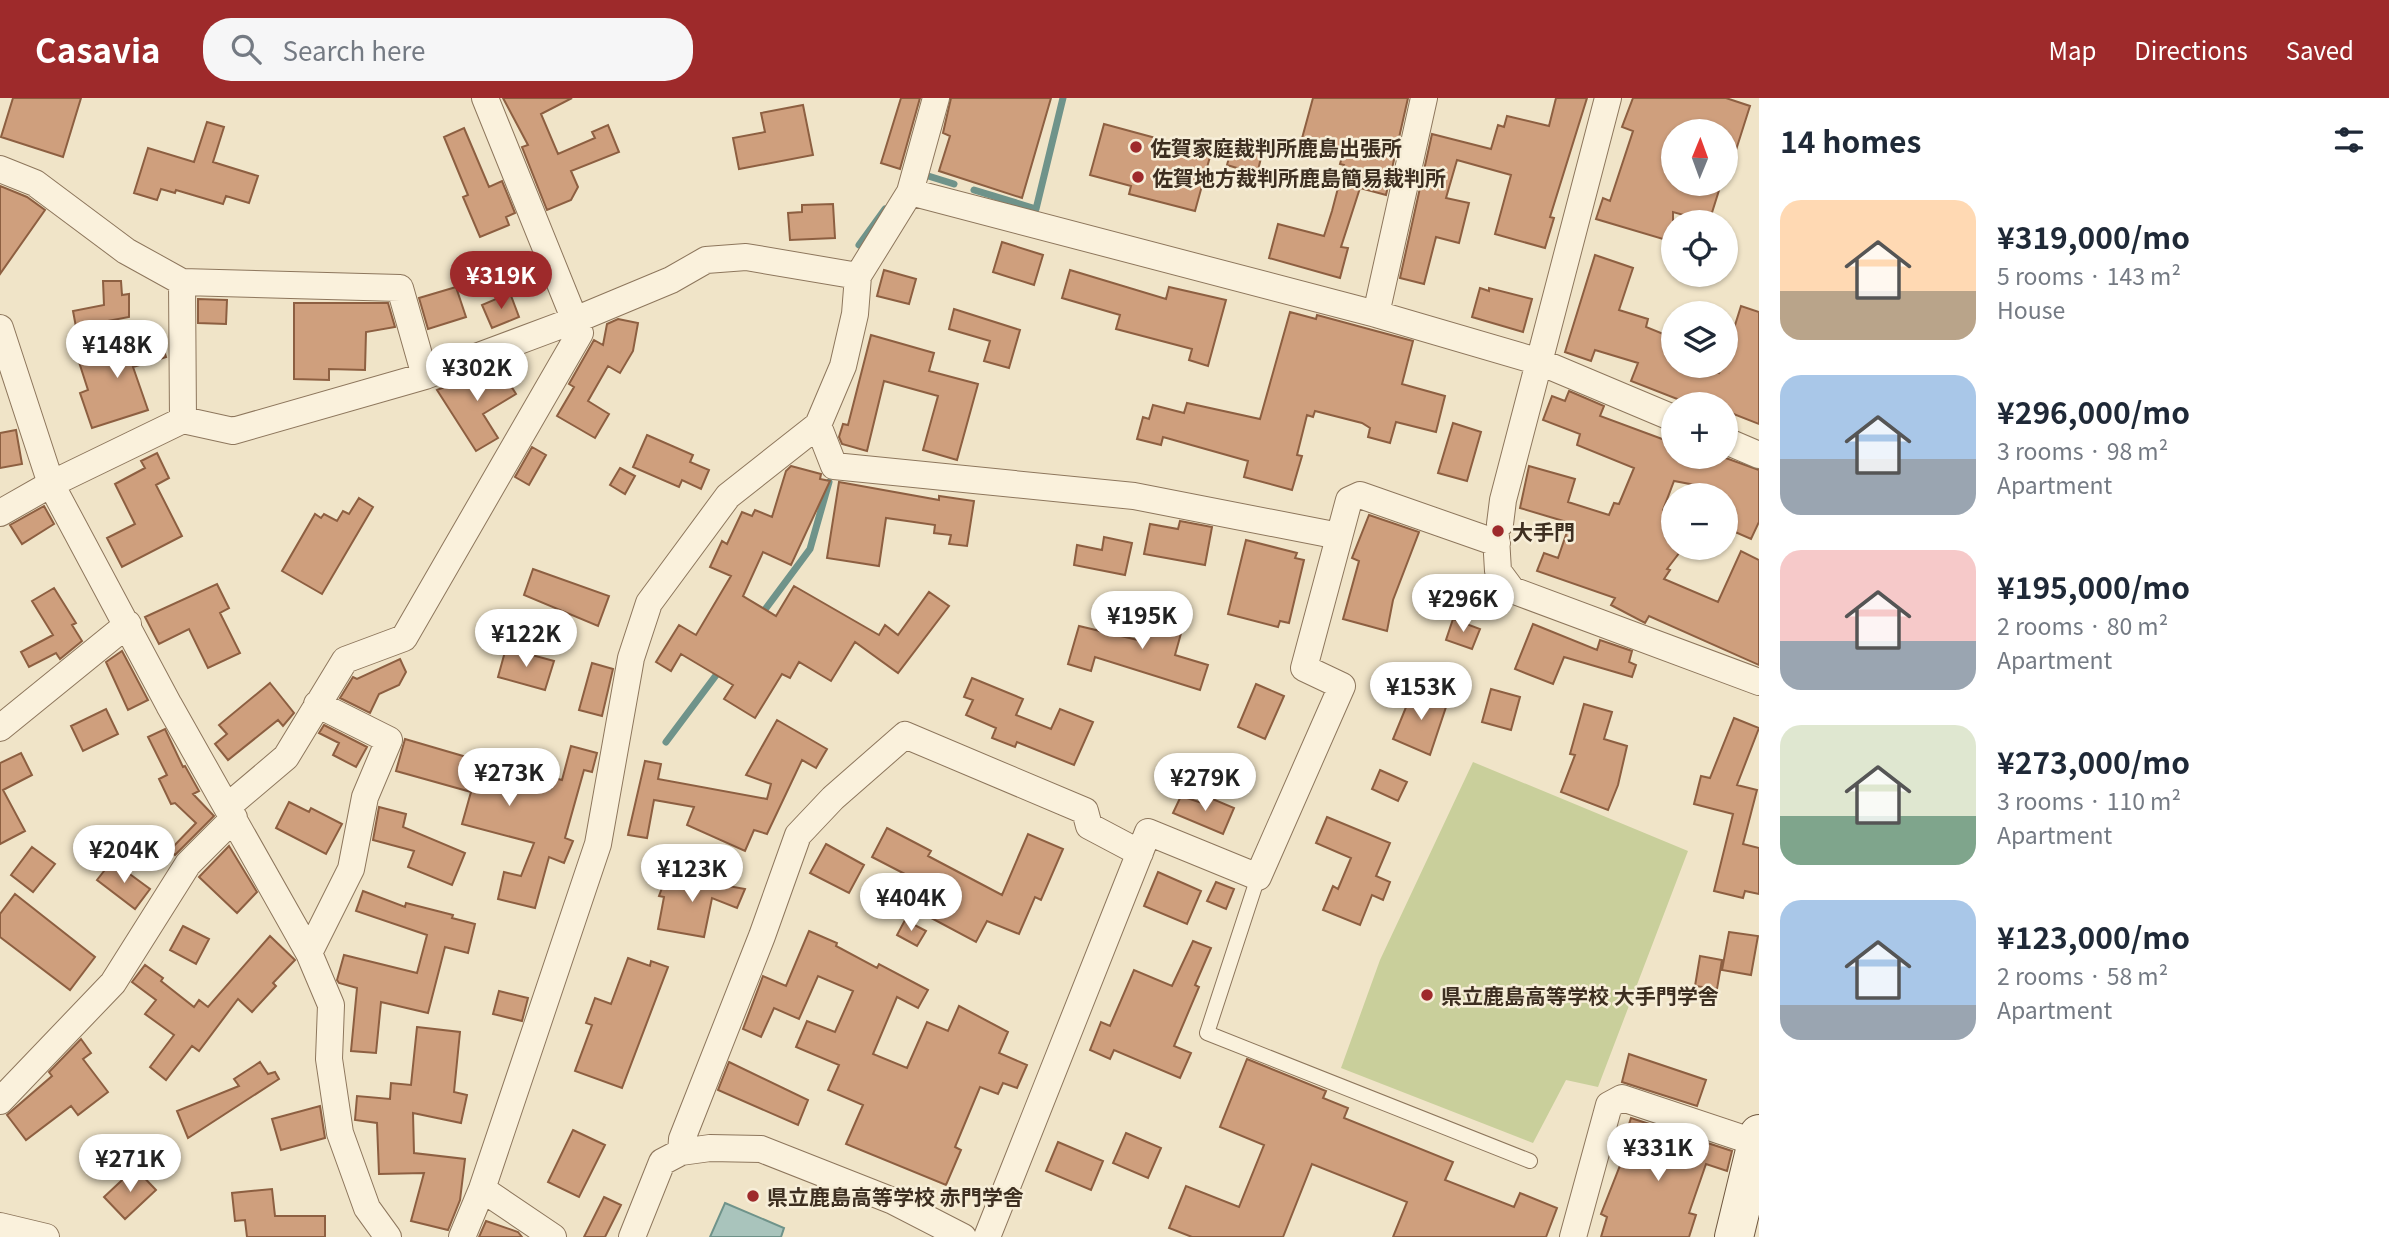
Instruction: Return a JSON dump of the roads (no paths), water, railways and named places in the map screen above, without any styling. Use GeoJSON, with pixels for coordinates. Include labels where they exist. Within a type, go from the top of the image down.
{"type":"FeatureCollection","features":[{"type":"Feature","properties":{"kind":"main road"},"geometry":{"type":"LineString","coordinates":[[1734,1237],[1758,1138]]}},
{"type":"Feature","properties":{"kind":"street"},"geometry":{"type":"LineString","coordinates":[[0,1101],[113,983],[188,864],[231,813],[286,757],[345,660],[404,638],[580,333],[485,98]]}},
{"type":"Feature","properties":{"kind":"street"},"geometry":{"type":"LineString","coordinates":[[462,1237],[482,1189],[598,844],[631,658],[649,603],[727,496],[818,425],[843,366],[855,314],[858,276],[910,192],[936,98]]}},
{"type":"Feature","properties":{"kind":"street"},"geometry":{"type":"LineString","coordinates":[[1376,314],[1424,98]]}},
{"type":"Feature","properties":{"kind":"street"},"geometry":{"type":"LineString","coordinates":[[1608,98],[1499,526],[1498,571],[1512,590],[1759,682]]}},
{"type":"Feature","properties":{"kind":"street"},"geometry":{"type":"LineString","coordinates":[[0,169],[35,184],[126,251],[182,282],[400,289],[425,376]]}},
{"type":"Feature","properties":{"kind":"street"},"geometry":{"type":"LineString","coordinates":[[910,192],[1376,314],[1540,362],[1661,413]]}},
{"type":"Feature","properties":{"kind":"street"},"geometry":{"type":"LineString","coordinates":[[0,513],[51,484],[183,420],[233,431],[425,376],[575,320],[671,280],[706,260],[746,257],[858,276]]}},
{"type":"Feature","properties":{"kind":"street"},"geometry":{"type":"LineString","coordinates":[[182,282],[183,420]]}},
{"type":"Feature","properties":{"kind":"street"},"geometry":{"type":"LineString","coordinates":[[0,328],[51,484],[309,953],[331,1005],[329,1059],[340,1133],[367,1208],[388,1237]]}},
{"type":"Feature","properties":{"kind":"street"},"geometry":{"type":"LineString","coordinates":[[818,425],[834,467],[1134,496],[1339,536]]}},
{"type":"Feature","properties":{"kind":"street"},"geometry":{"type":"LineString","coordinates":[[1738,446],[1759,455]]}},
{"type":"Feature","properties":{"kind":"street"},"geometry":{"type":"LineString","coordinates":[[988,1237],[1148,832],[1258,877],[1342,686],[1304,668],[1349,500],[1360,495],[1499,526]]}},
{"type":"Feature","properties":{"kind":"street"},"geometry":{"type":"LineString","coordinates":[[0,728],[128,624]]}},
{"type":"Feature","properties":{"kind":"street"},"geometry":{"type":"LineString","coordinates":[[309,953],[351,869],[365,797],[389,740],[317,704]]}},
{"type":"Feature","properties":{"kind":"street"},"geometry":{"type":"LineString","coordinates":[[681,1152],[682,1139],[798,835],[905,735],[1085,811],[1088,827],[1140,853]]}},
{"type":"Feature","properties":{"kind":"street"},"geometry":{"type":"LineString","coordinates":[[1573,1237],[1609,1105],[1622,1098],[1758,1138]]}},
{"type":"Feature","properties":{"kind":"street"},"geometry":{"type":"LineString","coordinates":[[632,1237],[662,1162],[681,1152],[710,1148],[761,1149],[893,1201],[963,1237]]}},
{"type":"Feature","properties":{"kind":"street"},"geometry":{"type":"LineString","coordinates":[[482,1189],[553,1237]]}},
{"type":"Feature","properties":{"kind":"street"},"geometry":{"type":"LineString","coordinates":[[0,1226],[46,1237]]}},
{"type":"Feature","properties":{"kind":"lane"},"geometry":{"type":"LineString","coordinates":[[1258,877],[1207,1033],[1530,1161]]}},
{"type":"Feature","properties":{"kind":"water"},"geometry":{"type":"Polygon","coordinates":[[[725,1203],[784,1228],[781,1237],[710,1237],[725,1203]]]}},
{"type":"Feature","properties":{"kind":"waterway"},"geometry":{"type":"LineString","coordinates":[[974,190],[1036,209],[1063,98]]}},
{"type":"Feature","properties":{"kind":"waterway"},"geometry":{"type":"LineString","coordinates":[[925,175],[954,184]]}},
{"type":"Feature","properties":{"kind":"waterway"},"geometry":{"type":"LineString","coordinates":[[859,245],[885,209]]}},
{"type":"Feature","properties":{"kind":"waterway"},"geometry":{"type":"LineString","coordinates":[[761,615],[810,549],[829,482]]}},
{"type":"Feature","properties":{"kind":"waterway"},"geometry":{"type":"LineString","coordinates":[[666,742],[720,670]]}},
{"type":"Feature","properties":{"kind":"place","name":"佐賀家庭裁判所鹿島出張所"},"geometry":{"type":"Point","coordinates":[1136,147]}},
{"type":"Feature","properties":{"kind":"place","name":"佐賀地方裁判所鹿島簡易裁判所"},"geometry":{"type":"Point","coordinates":[1138,177]}},
{"type":"Feature","properties":{"kind":"place","name":"大手門"},"geometry":{"type":"Point","coordinates":[1498,531]}},
{"type":"Feature","properties":{"kind":"place","name":"県立鹿島高等学校 大手門学舎"},"geometry":{"type":"Point","coordinates":[1427,995]}},
{"type":"Feature","properties":{"kind":"place","name":"県立鹿島高等学校 赤門学舎"},"geometry":{"type":"Point","coordinates":[753,1196]}}]}
